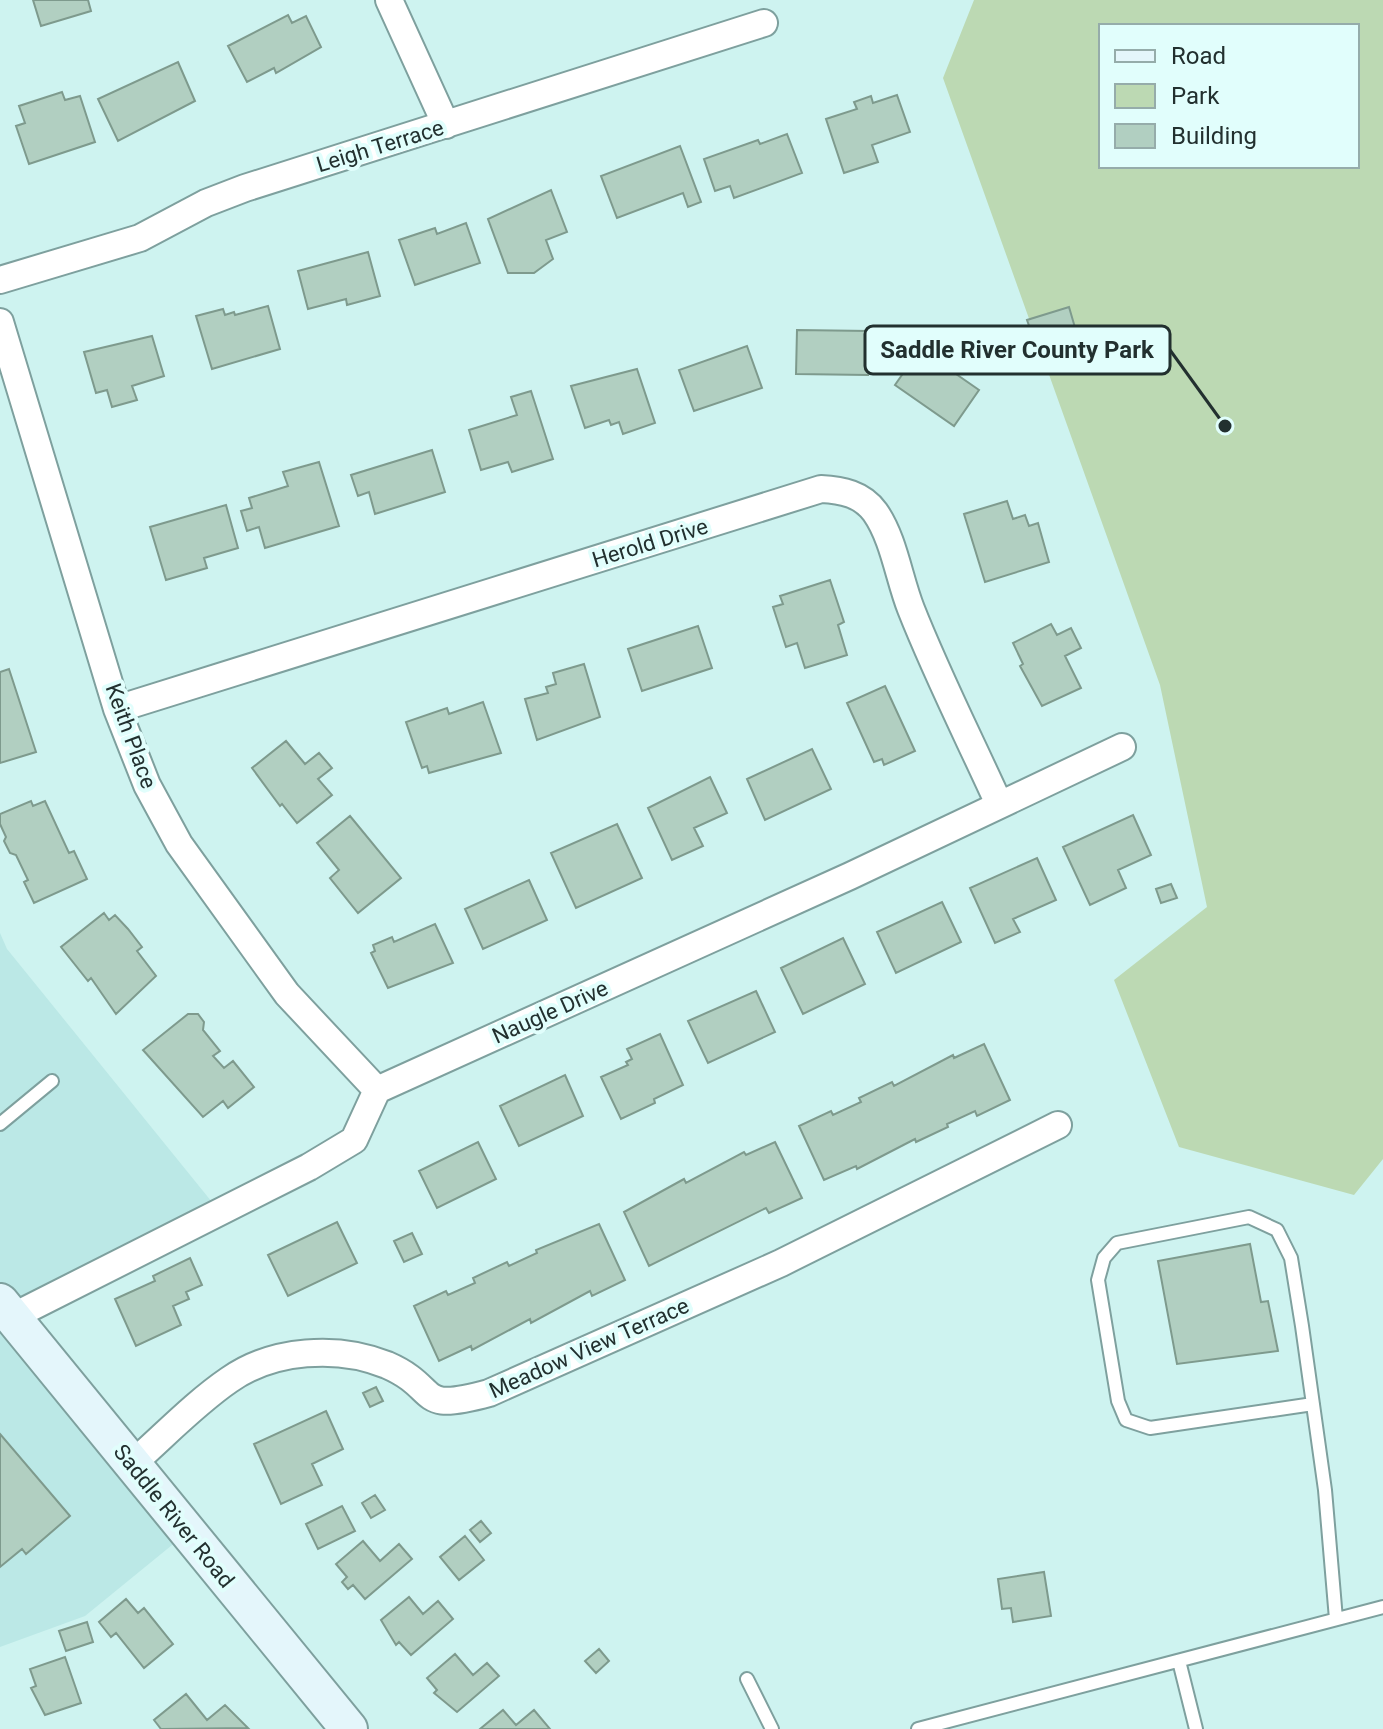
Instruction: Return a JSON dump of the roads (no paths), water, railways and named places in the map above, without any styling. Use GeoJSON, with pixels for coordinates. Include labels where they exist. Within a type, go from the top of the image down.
{"type":"FeatureCollection","features":[{"type":"Feature","properties":{"kind":"main road","name":"Saddle River Road"},"geometry":{"type":"LineString","coordinates":[[6,1310],[349,1729]]}},
{"type":"Feature","properties":{"kind":"street"},"geometry":{"type":"LineString","coordinates":[[389,0],[446,125]]}},
{"type":"Feature","properties":{"kind":"street","name":"Leigh Terrace"},"geometry":{"type":"LineString","coordinates":[[0,280],[140,238],[206,203],[245,188],[764,23]]}},
{"type":"Feature","properties":{"kind":"street","name":"Keith Place"},"geometry":{"type":"LineString","coordinates":[[0,322],[117,709],[147,785],[179,844],[287,994],[377,1090]]}},
{"type":"Feature","properties":{"kind":"street","name":"Herold Drive"},"geometry":{"type":"LineString","coordinates":[[117,709],[821,489],[840,490],[860,498],[874,511],[882,525],[912,610],[999,804]]}},
{"type":"Feature","properties":{"kind":"street","name":"Naugle Drive"},"geometry":{"type":"LineString","coordinates":[[377,1090],[1122,747]]}},
{"type":"Feature","properties":{"kind":"street"},"geometry":{"type":"LineString","coordinates":[[6,1310],[309,1167],[354,1140],[377,1090]]}},
{"type":"Feature","properties":{"kind":"street","name":"Meadow View Terrace"},"geometry":{"type":"LineString","coordinates":[[132,1464],[230,1379],[266,1363],[309,1352],[345,1352],[389,1366],[432,1400],[452,1403],[489,1393],[781,1263],[1058,1125]]}},
{"type":"Feature","properties":{"kind":"lane"},"geometry":{"type":"LineString","coordinates":[[0,1124],[52,1081]]}},
{"type":"Feature","properties":{"kind":"lane"},"geometry":{"type":"LineString","coordinates":[[1313,1404],[1150,1428],[1126,1420],[1118,1401],[1098,1280],[1104,1258],[1117,1243],[1249,1217],[1277,1230],[1291,1258],[1313,1404],[1331,1545],[1336,1619]]}},
{"type":"Feature","properties":{"kind":"lane"},"geometry":{"type":"LineString","coordinates":[[918,1729],[1383,1607]]}},
{"type":"Feature","properties":{"kind":"lane"},"geometry":{"type":"LineString","coordinates":[[1179,1661],[1196,1729]]}},
{"type":"Feature","properties":{"kind":"lane"},"geometry":{"type":"LineString","coordinates":[[747,1679],[772,1729]]}},
{"type":"Feature","properties":{"kind":"place","name":"Saddle River County Park"},"geometry":{"type":"Point","coordinates":[1225,426]}}]}
